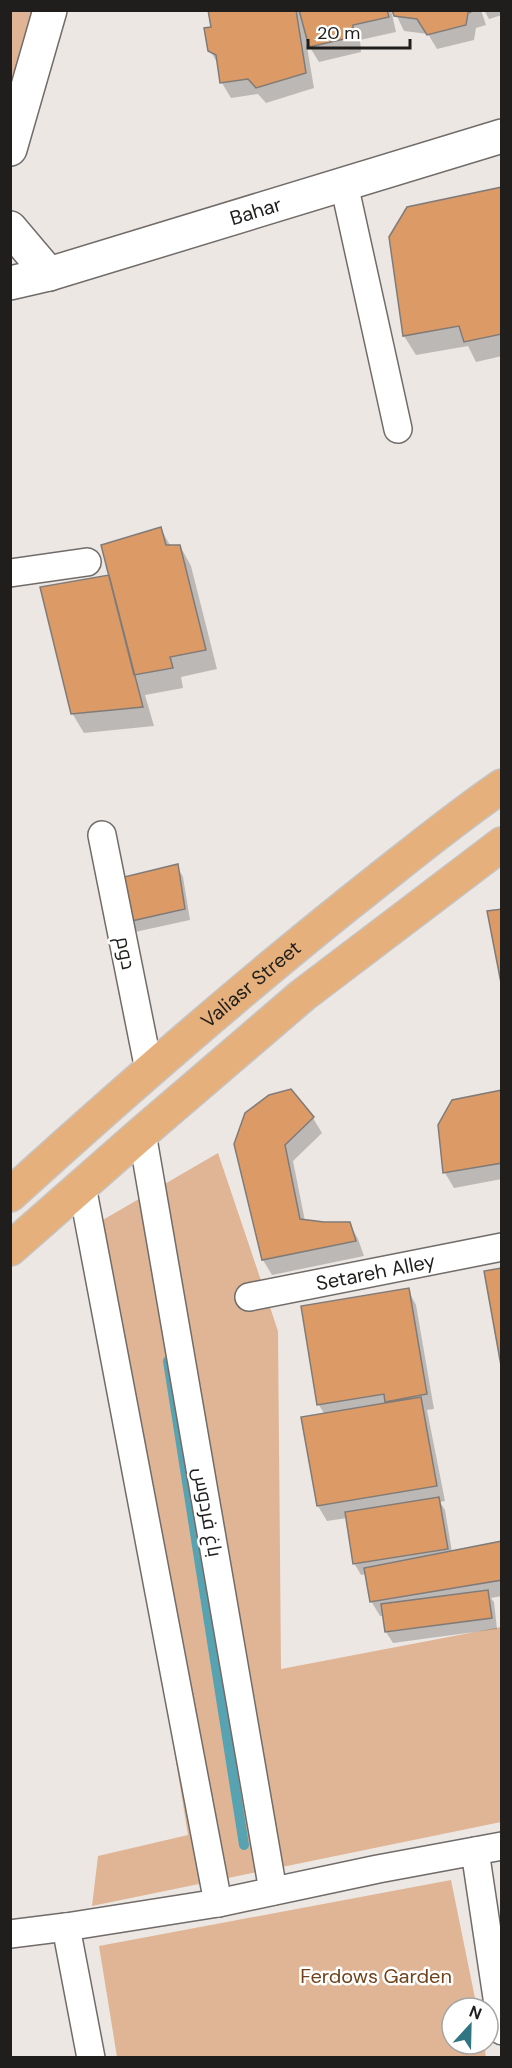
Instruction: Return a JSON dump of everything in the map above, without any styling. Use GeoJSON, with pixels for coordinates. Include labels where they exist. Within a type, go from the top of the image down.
{"type":"FeatureCollection","features":[{"type":"Feature","properties":{"kind":"main road","name":"Valiasr Street"},"geometry":{"type":"LineString","coordinates":[[10,1195],[149,1070],[267,969],[501,786]]}},
{"type":"Feature","properties":{"kind":"main road"},"geometry":{"type":"LineString","coordinates":[[10,1249],[303,996],[501,844]]}},
{"type":"Feature","properties":{"kind":"street"},"geometry":{"type":"LineString","coordinates":[[10,149],[50,10]]}},
{"type":"Feature","properties":{"kind":"street","name":"Bahar"},"geometry":{"type":"LineString","coordinates":[[10,283],[50,274],[501,136]]}},
{"type":"Feature","properties":{"kind":"street"},"geometry":{"type":"LineString","coordinates":[[344,184],[398,429]]}},
{"type":"Feature","properties":{"kind":"street"},"geometry":{"type":"LineString","coordinates":[[10,228],[50,274]]}},
{"type":"Feature","properties":{"kind":"street"},"geometry":{"type":"LineString","coordinates":[[10,573],[87,562]]}},
{"type":"Feature","properties":{"kind":"street","name":"دوم"},"geometry":{"type":"LineString","coordinates":[[102,835],[149,1070]]}},
{"type":"Feature","properties":{"kind":"street","name":"باغ فردوس"},"geometry":{"type":"LineString","coordinates":[[142,1133],[174,1307],[273,1891]]}},
{"type":"Feature","properties":{"kind":"street"},"geometry":{"type":"LineString","coordinates":[[82,1186],[218,1903]]}},
{"type":"Feature","properties":{"kind":"street","name":"Setareh Alley"},"geometry":{"type":"LineString","coordinates":[[249,1297],[501,1247]]}},
{"type":"Feature","properties":{"kind":"street"},"geometry":{"type":"LineString","coordinates":[[20,1932],[218,1903],[501,1846]]}},
{"type":"Feature","properties":{"kind":"street"},"geometry":{"type":"LineString","coordinates":[[475,1851],[501,2031]]}},
{"type":"Feature","properties":{"kind":"street"},"geometry":{"type":"LineString","coordinates":[[66,1927],[91,2058]]}},
{"type":"Feature","properties":{"kind":"green space"},"geometry":{"type":"Polygon","coordinates":[[[11,11],[49,11],[11,145],[11,11]]]}},
{"type":"Feature","properties":{"kind":"green space"},"geometry":{"type":"Polygon","coordinates":[[[218,1153],[278,1331],[281,1669],[501,1627],[501,1822],[92,1906],[98,1856],[188,1835],[89,1228],[218,1153]]]}},
{"type":"Feature","properties":{"kind":"green space","name":"Ferdows Garden"},"geometry":{"type":"Polygon","coordinates":[[[451,1880],[475,1996],[440,1996],[440,2056],[486,2057],[117,2057],[99,1946],[451,1880]]]}},
{"type":"Feature","properties":{"kind":"building"},"geometry":{"type":"Polygon","coordinates":[[[208,10],[296,10],[306,73],[256,88],[248,79],[220,83],[216,55],[208,51],[204,28],[211,27],[208,10]]]}},
{"type":"Feature","properties":{"kind":"building"},"geometry":{"type":"Polygon","coordinates":[[[299,10],[387,10],[389,17],[353,25],[353,37],[309,47],[299,10]]]}},
{"type":"Feature","properties":{"kind":"building"},"geometry":{"type":"Polygon","coordinates":[[[392,10],[475,10],[468,13],[466,25],[427,35],[417,19],[394,16],[392,10]]]}},
{"type":"Feature","properties":{"kind":"building"},"geometry":{"type":"Polygon","coordinates":[[[502,187],[502,334],[464,342],[459,326],[403,336],[389,237],[407,207],[502,187]]]}},
{"type":"Feature","properties":{"kind":"building"},"geometry":{"type":"Polygon","coordinates":[[[161,527],[166,545],[180,545],[206,650],[170,657],[173,668],[134,675],[101,545],[161,527]]]}},
{"type":"Feature","properties":{"kind":"building"},"geometry":{"type":"Polygon","coordinates":[[[109,575],[143,707],[71,714],[40,587],[109,575]]]}},
{"type":"Feature","properties":{"kind":"building"},"geometry":{"type":"Polygon","coordinates":[[[178,864],[185,909],[127,922],[120,878],[178,864]]]}},
{"type":"Feature","properties":{"kind":"building"},"geometry":{"type":"Polygon","coordinates":[[[502,909],[502,988],[487,911],[502,909]]]}},
{"type":"Feature","properties":{"kind":"building"},"geometry":{"type":"Polygon","coordinates":[[[291,1089],[314,1117],[285,1145],[300,1219],[350,1222],[356,1241],[262,1260],[234,1144],[245,1113],[269,1095],[291,1089]]]}},
{"type":"Feature","properties":{"kind":"building"},"geometry":{"type":"Polygon","coordinates":[[[502,1090],[502,1163],[443,1173],[438,1125],[452,1100],[502,1090]]]}},
{"type":"Feature","properties":{"kind":"building"},"geometry":{"type":"Polygon","coordinates":[[[502,1268],[502,1371],[484,1271],[502,1268]]]}},
{"type":"Feature","properties":{"kind":"building"},"geometry":{"type":"Polygon","coordinates":[[[409,1288],[427,1394],[385,1402],[384,1394],[317,1405],[301,1306],[409,1288]]]}},
{"type":"Feature","properties":{"kind":"building"},"geometry":{"type":"Polygon","coordinates":[[[421,1397],[437,1486],[317,1506],[301,1417],[421,1397]]]}},
{"type":"Feature","properties":{"kind":"building"},"geometry":{"type":"Polygon","coordinates":[[[439,1497],[448,1549],[353,1564],[345,1512],[439,1497]]]}},
{"type":"Feature","properties":{"kind":"building"},"geometry":{"type":"Polygon","coordinates":[[[502,1541],[502,1580],[370,1602],[364,1568],[502,1541]]]}},
{"type":"Feature","properties":{"kind":"building"},"geometry":{"type":"Polygon","coordinates":[[[488,1590],[492,1618],[385,1632],[381,1604],[488,1590]]]}},
{"type":"Feature","properties":{"kind":"waterway"},"geometry":{"type":"LineString","coordinates":[[168,1361],[244,1845]]}}]}
